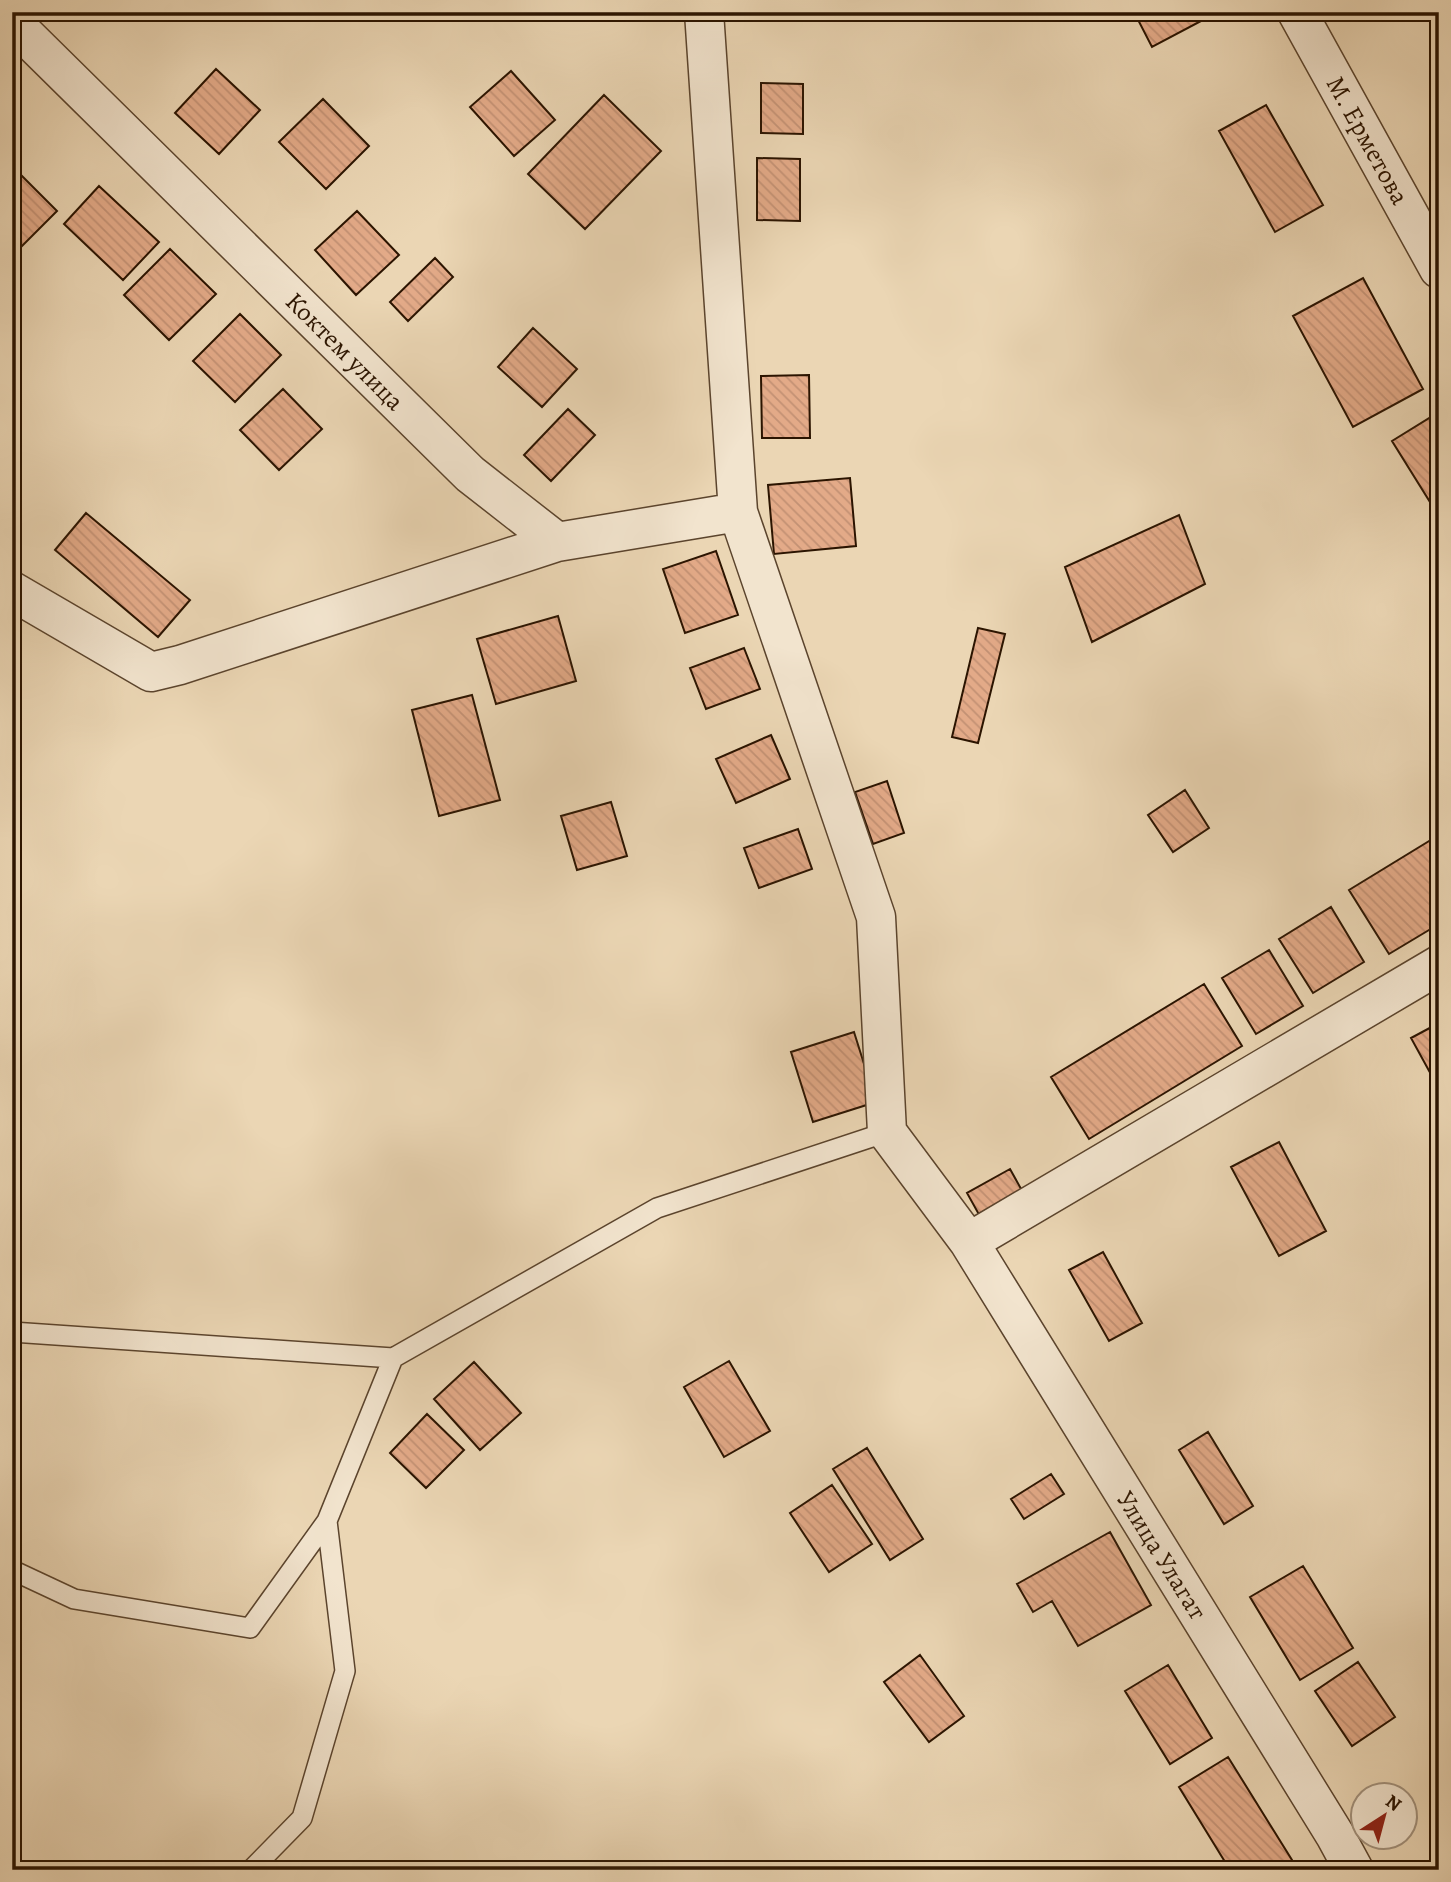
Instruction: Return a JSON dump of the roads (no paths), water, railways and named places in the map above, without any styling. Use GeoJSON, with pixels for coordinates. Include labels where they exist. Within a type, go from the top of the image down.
{"type":"FeatureCollection","features":[{"type":"Feature","properties":{"kind":"street"},"geometry":{"type":"LineString","coordinates":[[704,12],[738,512],[876,917],[887,1132]]}},
{"type":"Feature","properties":{"kind":"street","name":"М. Ерметова"},"geometry":{"type":"LineString","coordinates":[[1297,12],[1439,269]]}},
{"type":"Feature","properties":{"kind":"street","name":"Коктем улица"},"geometry":{"type":"LineString","coordinates":[[12,22],[470,474],[557,541]]}},
{"type":"Feature","properties":{"kind":"street"},"geometry":{"type":"LineString","coordinates":[[12,591],[151,672],[180,665],[557,541],[738,512]]}},
{"type":"Feature","properties":{"kind":"street"},"geometry":{"type":"LineString","coordinates":[[968,1242],[1439,965]]}},
{"type":"Feature","properties":{"kind":"street","name":"Улица Улагат"},"geometry":{"type":"LineString","coordinates":[[887,1132],[968,1242],[1335,1835],[1354,1870]]}},
{"type":"Feature","properties":{"kind":"lane"},"geometry":{"type":"LineString","coordinates":[[12,1332],[393,1357],[657,1208],[887,1132]]}},
{"type":"Feature","properties":{"kind":"lane"},"geometry":{"type":"LineString","coordinates":[[12,1570],[74,1599],[250,1628],[327,1521],[393,1357]]}},
{"type":"Feature","properties":{"kind":"lane"},"geometry":{"type":"LineString","coordinates":[[251,1870],[302,1818],[345,1671],[327,1521]]}}]}
